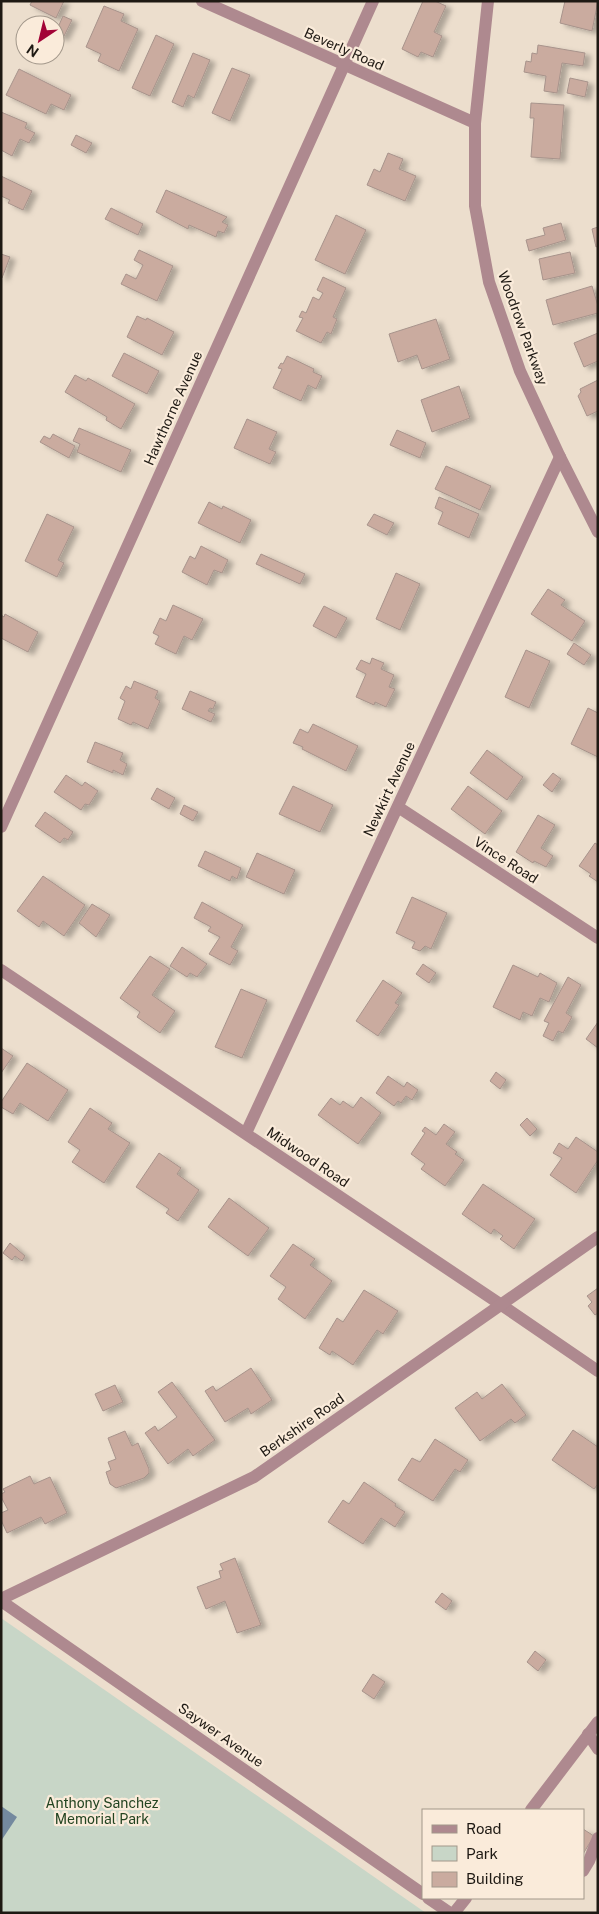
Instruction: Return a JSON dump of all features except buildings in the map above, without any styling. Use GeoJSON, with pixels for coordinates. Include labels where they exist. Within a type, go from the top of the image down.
{"type":"FeatureCollection","features":[{"type":"Feature","properties":{"kind":"street","name":"Beverly Road"},"geometry":{"type":"LineString","coordinates":[[202,1],[475,123]]}},
{"type":"Feature","properties":{"kind":"street","name":"Hawthorne Avenue"},"geometry":{"type":"LineString","coordinates":[[1,827],[373,1]]}},
{"type":"Feature","properties":{"kind":"street","name":"Woodrow Parkway"},"geometry":{"type":"LineString","coordinates":[[488,1],[475,123],[476,206],[489,282],[520,371],[598,532]]}},
{"type":"Feature","properties":{"kind":"street","name":"Newkirt Avenue"},"geometry":{"type":"LineString","coordinates":[[246,1133],[560,457]]}},
{"type":"Feature","properties":{"kind":"street","name":"Vince Road"},"geometry":{"type":"LineString","coordinates":[[398,806],[598,938]]}},
{"type":"Feature","properties":{"kind":"street","name":"Midwood Road"},"geometry":{"type":"LineString","coordinates":[[1,970],[598,1371]]}},
{"type":"Feature","properties":{"kind":"street","name":"Berkshire Road"},"geometry":{"type":"LineString","coordinates":[[1,1600],[254,1477],[598,1237]]}},
{"type":"Feature","properties":{"kind":"street","name":"Saywer Avenue"},"geometry":{"type":"LineString","coordinates":[[1,1600],[422,1893]]}},
{"type":"Feature","properties":{"kind":"street"},"geometry":{"type":"LineString","coordinates":[[533,1809],[598,1722]]}},
{"type":"Feature","properties":{"kind":"street"},"geometry":{"type":"LineString","coordinates":[[588,1734],[598,1749]]}},
{"type":"Feature","properties":{"kind":"street"},"geometry":{"type":"LineString","coordinates":[[584,1869],[598,1838]]}},
{"type":"Feature","properties":{"kind":"street"},"geometry":{"type":"LineString","coordinates":[[429,1899],[450,1913]]}},
{"type":"Feature","properties":{"kind":"street"},"geometry":{"type":"LineString","coordinates":[[454,1913],[465,1899]]}},
{"type":"Feature","properties":{"kind":"green space","name":"Anthony Sanchez Memorial Park"},"geometry":{"type":"Polygon","coordinates":[[[1,1618],[426,1913],[1,1913],[1,1618]]]}},
{"type":"Feature","properties":{"kind":"water"},"geometry":{"type":"Polygon","coordinates":[[[1,1806],[17,1817],[1,1841],[1,1806]]]}}]}
